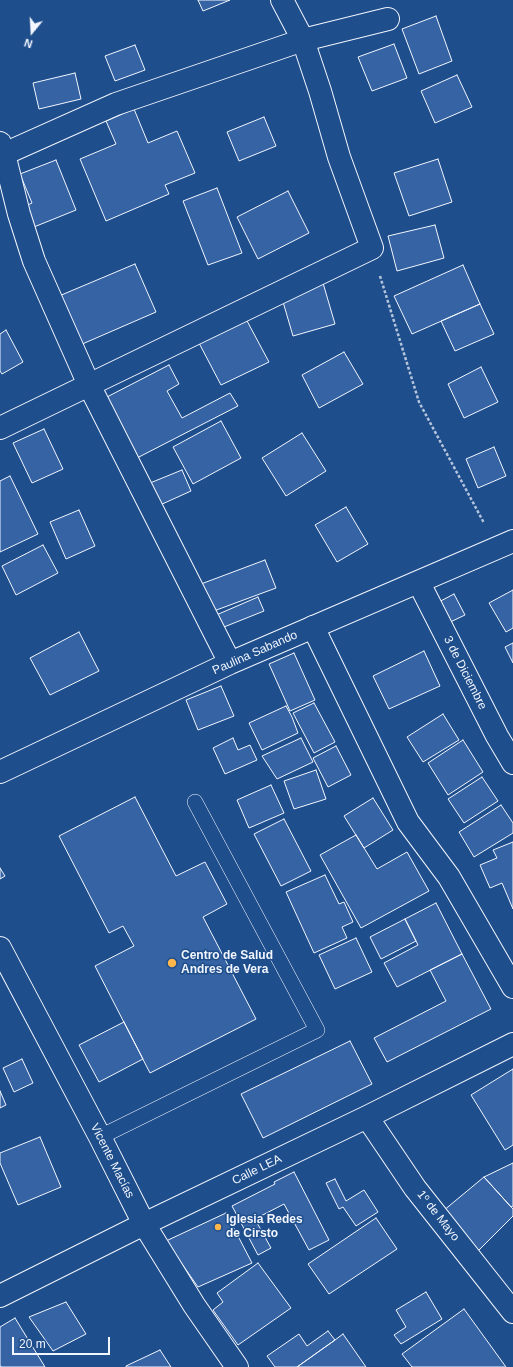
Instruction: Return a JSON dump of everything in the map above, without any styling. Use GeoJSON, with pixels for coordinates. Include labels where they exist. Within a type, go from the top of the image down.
{"type":"FeatureCollection","features":[{"type":"Feature","properties":{"kind":"street"},"geometry":{"type":"LineString","coordinates":[[0,428],[372,248],[339,157],[320,91],[303,40],[282,0]]}},
{"type":"Feature","properties":{"kind":"street"},"geometry":{"type":"LineString","coordinates":[[230,663],[89,385],[34,261],[19,214],[2,149],[116,104],[303,40],[388,19]]}},
{"type":"Feature","properties":{"kind":"street","name":"Paulina Sabando"},"geometry":{"type":"LineString","coordinates":[[0,772],[230,663],[505,545]]}},
{"type":"Feature","properties":{"kind":"street","name":"3 de Diciembre"},"geometry":{"type":"LineString","coordinates":[[419,582],[497,736],[513,763]]}},
{"type":"Feature","properties":{"kind":"street"},"geometry":{"type":"LineString","coordinates":[[313,627],[408,822],[449,877],[513,987]]}},
{"type":"Feature","properties":{"kind":"street","name":"Vicente Macías"},"geometry":{"type":"LineString","coordinates":[[0,948],[100,1137],[144,1224],[194,1304],[237,1367]]}},
{"type":"Feature","properties":{"kind":"street","name":"Calle LEA"},"geometry":{"type":"LineString","coordinates":[[0,1296],[513,1044]]}},
{"type":"Feature","properties":{"kind":"street","name":"1º de Mayo"},"geometry":{"type":"LineString","coordinates":[[367,1117],[415,1188],[513,1312]]}},
{"type":"Feature","properties":{"kind":"lane"},"geometry":{"type":"LineString","coordinates":[[100,1137],[317,1030],[195,802]]}},
{"type":"Feature","properties":{"kind":"path"},"geometry":{"type":"LineString","coordinates":[[372,248],[419,402],[505,545]]}},
{"type":"Feature","properties":{"kind":"building"},"geometry":{"type":"Polygon","coordinates":[[[198,0],[230,0],[203,11],[198,0]]]}},
{"type":"Feature","properties":{"kind":"building"},"geometry":{"type":"Polygon","coordinates":[[[436,16],[452,61],[419,74],[402,29],[436,16]]]}},
{"type":"Feature","properties":{"kind":"building"},"geometry":{"type":"Polygon","coordinates":[[[394,44],[407,78],[372,91],[358,57],[394,44]]]}},
{"type":"Feature","properties":{"kind":"building"},"geometry":{"type":"Polygon","coordinates":[[[135,45],[145,70],[115,81],[105,56],[135,45]]]}},
{"type":"Feature","properties":{"kind":"building"},"geometry":{"type":"Polygon","coordinates":[[[75,73],[81,99],[39,109],[33,83],[75,73]]]}},
{"type":"Feature","properties":{"kind":"building"},"geometry":{"type":"Polygon","coordinates":[[[457,75],[472,107],[435,123],[421,91],[457,75]]]}},
{"type":"Feature","properties":{"kind":"building"},"geometry":{"type":"Polygon","coordinates":[[[134,109],[148,143],[177,131],[195,173],[165,185],[169,194],[106,221],[80,159],[116,144],[106,121],[134,109]]]}},
{"type":"Feature","properties":{"kind":"building"},"geometry":{"type":"Polygon","coordinates":[[[264,117],[276,146],[239,161],[227,132],[264,117]]]}},
{"type":"Feature","properties":{"kind":"building"},"geometry":{"type":"Polygon","coordinates":[[[438,159],[452,202],[409,216],[394,173],[438,159]]]}},
{"type":"Feature","properties":{"kind":"building"},"geometry":{"type":"Polygon","coordinates":[[[56,160],[76,210],[29,229],[21,208],[32,203],[20,174],[56,160]]]}},
{"type":"Feature","properties":{"kind":"building"},"geometry":{"type":"Polygon","coordinates":[[[217,188],[242,253],[208,265],[183,201],[217,188]]]}},
{"type":"Feature","properties":{"kind":"building"},"geometry":{"type":"Polygon","coordinates":[[[288,191],[309,233],[258,259],[237,217],[288,191]]]}},
{"type":"Feature","properties":{"kind":"building"},"geometry":{"type":"Polygon","coordinates":[[[435,225],[444,258],[397,271],[388,236],[435,225]]]}},
{"type":"Feature","properties":{"kind":"building"},"geometry":{"type":"Polygon","coordinates":[[[135,264],[156,312],[80,345],[59,296],[135,264]]]}},
{"type":"Feature","properties":{"kind":"building"},"geometry":{"type":"Polygon","coordinates":[[[463,265],[480,304],[412,334],[394,296],[463,265]]]}},
{"type":"Feature","properties":{"kind":"building"},"geometry":{"type":"Polygon","coordinates":[[[323,283],[335,324],[293,336],[281,295],[323,283]]]}},
{"type":"Feature","properties":{"kind":"building"},"geometry":{"type":"Polygon","coordinates":[[[480,304],[494,334],[455,351],[441,321],[480,304]]]}},
{"type":"Feature","properties":{"kind":"building"},"geometry":{"type":"Polygon","coordinates":[[[246,319],[269,362],[221,385],[199,343],[246,319]]]}},
{"type":"Feature","properties":{"kind":"building"},"geometry":{"type":"Polygon","coordinates":[[[6,330],[23,362],[2,374],[0,371],[0,334],[6,330]]]}},
{"type":"Feature","properties":{"kind":"building"},"geometry":{"type":"Polygon","coordinates":[[[344,352],[363,384],[319,408],[302,375],[344,352]]]}},
{"type":"Feature","properties":{"kind":"building"},"geometry":{"type":"Polygon","coordinates":[[[169,365],[179,384],[167,391],[182,418],[230,393],[238,406],[137,458],[105,398],[169,365]]]}},
{"type":"Feature","properties":{"kind":"building"},"geometry":{"type":"Polygon","coordinates":[[[481,367],[498,402],[464,418],[448,384],[481,367]]]}},
{"type":"Feature","properties":{"kind":"building"},"geometry":{"type":"Polygon","coordinates":[[[221,421],[241,458],[193,484],[173,447],[221,421]]]}},
{"type":"Feature","properties":{"kind":"building"},"geometry":{"type":"Polygon","coordinates":[[[44,429],[63,469],[32,483],[13,443],[44,429]]]}},
{"type":"Feature","properties":{"kind":"building"},"geometry":{"type":"Polygon","coordinates":[[[302,433],[326,471],[286,496],[262,458],[302,433]]]}},
{"type":"Feature","properties":{"kind":"building"},"geometry":{"type":"Polygon","coordinates":[[[494,447],[506,476],[478,488],[466,459],[494,447]]]}},
{"type":"Feature","properties":{"kind":"building"},"geometry":{"type":"Polygon","coordinates":[[[182,470],[191,491],[160,505],[150,483],[182,470]]]}},
{"type":"Feature","properties":{"kind":"building"},"geometry":{"type":"Polygon","coordinates":[[[10,476],[38,534],[0,552],[0,481],[10,476]]]}},
{"type":"Feature","properties":{"kind":"building"},"geometry":{"type":"Polygon","coordinates":[[[346,507],[368,544],[337,562],[315,525],[346,507]]]}},
{"type":"Feature","properties":{"kind":"building"},"geometry":{"type":"Polygon","coordinates":[[[79,510],[95,546],[66,559],[50,522],[79,510]]]}},
{"type":"Feature","properties":{"kind":"building"},"geometry":{"type":"Polygon","coordinates":[[[43,545],[58,573],[16,595],[2,566],[43,545]]]}},
{"type":"Feature","properties":{"kind":"building"},"geometry":{"type":"Polygon","coordinates":[[[265,560],[276,588],[211,612],[201,584],[265,560]]]}},
{"type":"Feature","properties":{"kind":"building"},"geometry":{"type":"Polygon","coordinates":[[[513,590],[513,628],[506,632],[489,603],[513,590]]]}},
{"type":"Feature","properties":{"kind":"building"},"geometry":{"type":"Polygon","coordinates":[[[454,594],[465,615],[444,625],[433,605],[454,594]]]}},
{"type":"Feature","properties":{"kind":"building"},"geometry":{"type":"Polygon","coordinates":[[[258,597],[264,611],[219,629],[214,616],[258,597]]]}},
{"type":"Feature","properties":{"kind":"building"},"geometry":{"type":"Polygon","coordinates":[[[79,632],[99,671],[50,695],[30,658],[79,632]]]}},
{"type":"Feature","properties":{"kind":"building"},"geometry":{"type":"Polygon","coordinates":[[[513,643],[513,663],[505,647],[513,643]]]}},
{"type":"Feature","properties":{"kind":"building"},"geometry":{"type":"Polygon","coordinates":[[[424,651],[440,686],[389,709],[373,676],[424,651]]]}},
{"type":"Feature","properties":{"kind":"building"},"geometry":{"type":"Polygon","coordinates":[[[294,653],[315,700],[290,711],[269,664],[294,653]]]}},
{"type":"Feature","properties":{"kind":"building"},"geometry":{"type":"Polygon","coordinates":[[[221,686],[234,716],[198,730],[186,700],[221,686]]]}},
{"type":"Feature","properties":{"kind":"building"},"geometry":{"type":"Polygon","coordinates":[[[314,703],[335,742],[314,753],[293,713],[314,703]]]}},
{"type":"Feature","properties":{"kind":"building"},"geometry":{"type":"Polygon","coordinates":[[[286,706],[298,733],[262,750],[249,723],[286,706]]]}},
{"type":"Feature","properties":{"kind":"building"},"geometry":{"type":"Polygon","coordinates":[[[443,714],[459,740],[423,762],[407,737],[443,714]]]}},
{"type":"Feature","properties":{"kind":"building"},"geometry":{"type":"Polygon","coordinates":[[[233,738],[238,750],[250,745],[257,760],[225,774],[213,748],[233,738]]]}},
{"type":"Feature","properties":{"kind":"building"},"geometry":{"type":"Polygon","coordinates":[[[301,738],[313,762],[277,779],[262,756],[301,738]]]}},
{"type":"Feature","properties":{"kind":"building"},"geometry":{"type":"Polygon","coordinates":[[[463,740],[483,772],[448,795],[428,763],[463,740]]]}},
{"type":"Feature","properties":{"kind":"building"},"geometry":{"type":"Polygon","coordinates":[[[336,746],[351,775],[328,787],[313,758],[336,746]]]}},
{"type":"Feature","properties":{"kind":"building"},"geometry":{"type":"Polygon","coordinates":[[[316,770],[326,799],[294,809],[284,781],[316,770]]]}},
{"type":"Feature","properties":{"kind":"building"},"geometry":{"type":"Polygon","coordinates":[[[482,777],[498,801],[464,823],[448,799],[482,777]]]}},
{"type":"Feature","properties":{"kind":"building"},"geometry":{"type":"Polygon","coordinates":[[[271,785],[284,813],[249,828],[237,800],[271,785]]]}},
{"type":"Feature","properties":{"kind":"building"},"geometry":{"type":"Polygon","coordinates":[[[135,797],[176,876],[205,862],[227,904],[203,917],[256,1019],[150,1073],[95,966],[134,946],[123,926],[109,933],[59,836],[135,797]]]}},
{"type":"Feature","properties":{"kind":"building"},"geometry":{"type":"Polygon","coordinates":[[[373,798],[393,830],[364,848],[344,816],[373,798]]]}},
{"type":"Feature","properties":{"kind":"building"},"geometry":{"type":"Polygon","coordinates":[[[501,805],[513,823],[513,833],[474,857],[459,832],[501,805]]]}},
{"type":"Feature","properties":{"kind":"building"},"geometry":{"type":"Polygon","coordinates":[[[284,819],[311,871],[281,886],[254,834],[284,819]]]}},
{"type":"Feature","properties":{"kind":"building"},"geometry":{"type":"Polygon","coordinates":[[[356,835],[377,869],[407,852],[429,891],[361,928],[320,855],[356,835]]]}},
{"type":"Feature","properties":{"kind":"building"},"geometry":{"type":"Polygon","coordinates":[[[513,842],[513,909],[502,883],[490,888],[480,865],[497,858],[493,850],[513,842]]]}},
{"type":"Feature","properties":{"kind":"building"},"geometry":{"type":"Polygon","coordinates":[[[0,868],[5,876],[0,879],[0,868]]]}},
{"type":"Feature","properties":{"kind":"building"},"geometry":{"type":"Polygon","coordinates":[[[325,875],[339,904],[344,902],[353,922],[342,927],[347,938],[314,953],[286,892],[325,875]]]}},
{"type":"Feature","properties":{"kind":"building"},"geometry":{"type":"Polygon","coordinates":[[[436,903],[462,954],[397,987],[384,963],[418,945],[405,919],[436,903]]]}},
{"type":"Feature","properties":{"kind":"building"},"geometry":{"type":"Polygon","coordinates":[[[405,919],[416,941],[381,959],[370,937],[405,919]]]}},
{"type":"Feature","properties":{"kind":"building"},"geometry":{"type":"Polygon","coordinates":[[[356,938],[372,972],[335,989],[319,955],[356,938]]]}},
{"type":"Feature","properties":{"kind":"building"},"geometry":{"type":"Polygon","coordinates":[[[462,954],[491,1009],[387,1062],[374,1038],[446,1001],[430,970],[462,954]]]}},
{"type":"Feature","properties":{"kind":"building"},"geometry":{"type":"Polygon","coordinates":[[[124,1022],[143,1059],[99,1082],[79,1045],[124,1022]]]}},
{"type":"Feature","properties":{"kind":"building"},"geometry":{"type":"Polygon","coordinates":[[[350,1041],[372,1084],[263,1138],[241,1094],[350,1041]]]}},
{"type":"Feature","properties":{"kind":"building"},"geometry":{"type":"Polygon","coordinates":[[[22,1059],[33,1083],[14,1092],[3,1068],[22,1059]]]}},
{"type":"Feature","properties":{"kind":"building"},"geometry":{"type":"Polygon","coordinates":[[[513,1069],[513,1145],[505,1150],[471,1095],[513,1069]]]}},
{"type":"Feature","properties":{"kind":"building"},"geometry":{"type":"Polygon","coordinates":[[[0,1091],[6,1105],[0,1108],[0,1091]]]}},
{"type":"Feature","properties":{"kind":"building"},"geometry":{"type":"Polygon","coordinates":[[[40,1137],[61,1187],[18,1205],[0,1163],[0,1153],[40,1137]]]}},
{"type":"Feature","properties":{"kind":"building"},"geometry":{"type":"Polygon","coordinates":[[[513,1163],[513,1206],[511,1207],[484,1177],[513,1163]]]}},
{"type":"Feature","properties":{"kind":"building"},"geometry":{"type":"Polygon","coordinates":[[[294,1172],[329,1240],[309,1250],[284,1204],[255,1219],[271,1248],[258,1255],[232,1206],[275,1184],[274,1182],[294,1172]]]}},
{"type":"Feature","properties":{"kind":"building"},"geometry":{"type":"Polygon","coordinates":[[[484,1177],[513,1209],[513,1216],[477,1252],[443,1211],[484,1177]]]}},
{"type":"Feature","properties":{"kind":"building"},"geometry":{"type":"Polygon","coordinates":[[[335,1179],[346,1201],[364,1190],[378,1212],[356,1226],[343,1207],[339,1209],[326,1183],[335,1179]]]}},
{"type":"Feature","properties":{"kind":"building"},"geometry":{"type":"Polygon","coordinates":[[[226,1213],[252,1263],[198,1287],[166,1241],[226,1213]]]}},
{"type":"Feature","properties":{"kind":"building"},"geometry":{"type":"Polygon","coordinates":[[[376,1218],[397,1249],[329,1294],[308,1264],[376,1218]]]}},
{"type":"Feature","properties":{"kind":"building"},"geometry":{"type":"Polygon","coordinates":[[[258,1263],[291,1308],[238,1345],[213,1310],[223,1302],[217,1293],[258,1263]]]}},
{"type":"Feature","properties":{"kind":"building"},"geometry":{"type":"Polygon","coordinates":[[[426,1292],[442,1319],[401,1344],[394,1335],[406,1327],[396,1310],[426,1292]]]}},
{"type":"Feature","properties":{"kind":"building"},"geometry":{"type":"Polygon","coordinates":[[[66,1302],[86,1334],[53,1351],[29,1317],[66,1302]]]}},
{"type":"Feature","properties":{"kind":"building"},"geometry":{"type":"Polygon","coordinates":[[[464,1309],[506,1367],[412,1367],[402,1354],[464,1309]]]}},
{"type":"Feature","properties":{"kind":"building"},"geometry":{"type":"Polygon","coordinates":[[[15,1318],[45,1367],[1,1367],[0,1327],[15,1318]]]}},
{"type":"Feature","properties":{"kind":"building"},"geometry":{"type":"Polygon","coordinates":[[[328,1331],[335,1340],[297,1367],[275,1367],[267,1356],[299,1334],[307,1346],[328,1331]]]}},
{"type":"Feature","properties":{"kind":"building"},"geometry":{"type":"Polygon","coordinates":[[[343,1334],[366,1367],[297,1367],[335,1340],[343,1334]]]}},
{"type":"Feature","properties":{"kind":"building"},"geometry":{"type":"Polygon","coordinates":[[[160,1350],[171,1367],[126,1367],[126,1366],[160,1350]]]}},
{"type":"Feature","properties":{"kind":"place","name":"Centro de Salud Andres de Vera"},"geometry":{"type":"Point","coordinates":[172,963]}},
{"type":"Feature","properties":{"kind":"place","name":"Iglesia Redes de Cirsto"},"geometry":{"type":"Point","coordinates":[218,1227]}}]}
